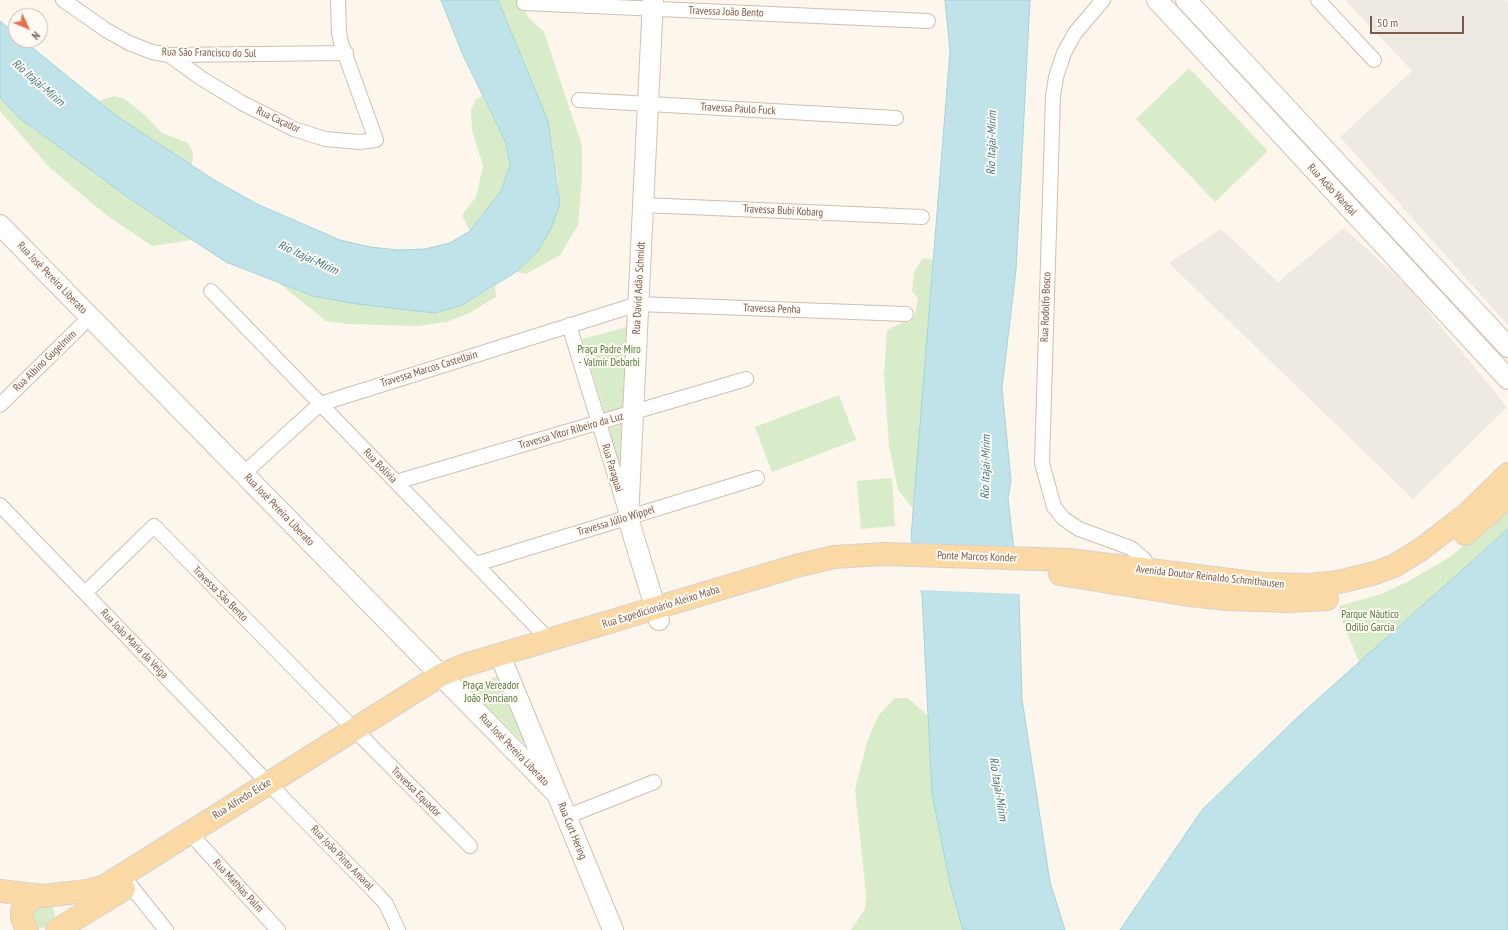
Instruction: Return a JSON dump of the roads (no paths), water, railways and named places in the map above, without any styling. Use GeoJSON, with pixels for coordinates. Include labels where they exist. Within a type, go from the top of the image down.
{"type":"FeatureCollection","features":[{"type":"Feature","properties":{"kind":"main road","name":"Rua Adão Wandal"},"geometry":{"type":"LineString","coordinates":[[1157,0],[1508,379]]}},
{"type":"Feature","properties":{"kind":"main road","name":"Rua Adão Wandal"},"geometry":{"type":"LineString","coordinates":[[1186,0],[1508,347]]}},
{"type":"Feature","properties":{"kind":"main road","name":"Rua David Adão Schmidt"},"geometry":{"type":"LineString","coordinates":[[653,4],[628,518],[657,614]]}},
{"type":"Feature","properties":{"kind":"main road","name":"Rua José Pereira Liberato"},"geometry":{"type":"LineString","coordinates":[[0,225],[557,794]]}},
{"type":"Feature","properties":{"kind":"main road","name":"Avenida Doutor Reinaldo Schmithausen"},"geometry":{"type":"LineString","coordinates":[[1069,567],[1190,595],[1233,590],[1310,585],[1359,578],[1381,571],[1420,550],[1466,515],[1508,474]]}},
{"type":"Feature","properties":{"kind":"main road","name":"Avenida Doutor Reinaldo Schmithausen"},"geometry":{"type":"LineString","coordinates":[[1069,567],[1150,570],[1233,590],[1260,601],[1340,598],[1380,586],[1426,564],[1454,543],[1508,497]]}},
{"type":"Feature","properties":{"kind":"main road","name":"Rua Expedicionário Aleixo Maba"},"geometry":{"type":"LineString","coordinates":[[445,680],[465,665],[549,640],[802,578],[884,561]]}},
{"type":"Feature","properties":{"kind":"main road","name":"Ponte Marcos Konder"},"geometry":{"type":"LineString","coordinates":[[884,561],[1069,567]]}},
{"type":"Feature","properties":{"kind":"main road","name":"Rua Expedicionário Aleixo Maba"},"geometry":{"type":"LineString","coordinates":[[445,680],[472,675],[657,614]]}},
{"type":"Feature","properties":{"kind":"main road","name":"Rua Curt Hering"},"geometry":{"type":"LineString","coordinates":[[504,665],[613,930]]}},
{"type":"Feature","properties":{"kind":"main road","name":"Rua Alfredo Eicke"},"geometry":{"type":"LineString","coordinates":[[0,891],[42,896],[87,891],[104,886],[273,787],[445,680]]}},
{"type":"Feature","properties":{"kind":"main road","name":"Rua Alfredo Eicke"},"geometry":{"type":"LineString","coordinates":[[59,929],[130,886],[198,842],[273,787]]}},
{"type":"Feature","properties":{"kind":"main road"},"geometry":{"type":"LineString","coordinates":[[28,930],[22,918],[22,911],[25,905],[42,896],[60,903],[64,916],[59,929]]}},
{"type":"Feature","properties":{"kind":"street","name":"Rua São Francisco do Sul"},"geometry":{"type":"LineString","coordinates":[[63,0],[129,43],[152,52],[169,55],[346,53]]}},
{"type":"Feature","properties":{"kind":"street","name":"Rua Caçador"},"geometry":{"type":"LineString","coordinates":[[169,55],[201,78],[242,103],[294,130],[325,139],[359,142],[376,140],[339,32],[338,0]]}},
{"type":"Feature","properties":{"kind":"street","name":"Rua Rodolfo Bosco"},"geometry":{"type":"LineString","coordinates":[[1103,0],[1075,33],[1064,53],[1056,77],[1054,96],[1042,463],[1054,507],[1064,519],[1079,529],[1131,548],[1144,559],[1150,570]]}},
{"type":"Feature","properties":{"kind":"street"},"geometry":{"type":"LineString","coordinates":[[1318,0],[1374,60]]}},
{"type":"Feature","properties":{"kind":"street","name":"Travessa João Bento"},"geometry":{"type":"LineString","coordinates":[[524,3],[653,4],[928,21]]}},
{"type":"Feature","properties":{"kind":"street","name":"Travessa Paulo Fuck"},"geometry":{"type":"LineString","coordinates":[[579,100],[896,118]]}},
{"type":"Feature","properties":{"kind":"street","name":"Travessa Bubi Kobarg"},"geometry":{"type":"LineString","coordinates":[[643,205],[922,218]]}},
{"type":"Feature","properties":{"kind":"street","name":"Rua Bolívia"},"geometry":{"type":"LineString","coordinates":[[211,291],[549,640]]}},
{"type":"Feature","properties":{"kind":"street","name":"Travessa Penha"},"geometry":{"type":"LineString","coordinates":[[638,304],[906,314]]}},
{"type":"Feature","properties":{"kind":"street","name":"Travessa Marcos Castellain"},"geometry":{"type":"LineString","coordinates":[[243,474],[320,404],[638,304]]}},
{"type":"Feature","properties":{"kind":"street","name":"Rua Albino Gugelmim"},"geometry":{"type":"LineString","coordinates":[[0,405],[90,317]]}},
{"type":"Feature","properties":{"kind":"street","name":"Rua Paraguai"},"geometry":{"type":"LineString","coordinates":[[569,325],[628,518]]}},
{"type":"Feature","properties":{"kind":"street","name":"Travessa Vítor Ribeiro da Luz"},"geometry":{"type":"LineString","coordinates":[[396,482],[746,379]]}},
{"type":"Feature","properties":{"kind":"street","name":"Travessa Júlio Wippel"},"geometry":{"type":"LineString","coordinates":[[476,564],[757,478]]}},
{"type":"Feature","properties":{"kind":"street","name":"Rua João Maria da Veiga"},"geometry":{"type":"LineString","coordinates":[[0,505],[273,787]]}},
{"type":"Feature","properties":{"kind":"street","name":"Travessa São Bento"},"geometry":{"type":"LineString","coordinates":[[85,593],[154,526],[358,733]]}},
{"type":"Feature","properties":{"kind":"street","name":"Travessa Equador"},"geometry":{"type":"LineString","coordinates":[[358,733],[470,846]]}},
{"type":"Feature","properties":{"kind":"street"},"geometry":{"type":"LineString","coordinates":[[566,817],[654,782]]}},
{"type":"Feature","properties":{"kind":"street","name":"Rua João Pinto Amaral"},"geometry":{"type":"LineString","coordinates":[[273,787],[386,904],[398,930]]}},
{"type":"Feature","properties":{"kind":"street","name":"Rua Mathias Palm"},"geometry":{"type":"LineString","coordinates":[[198,842],[278,930]]}},
{"type":"Feature","properties":{"kind":"street"},"geometry":{"type":"LineString","coordinates":[[130,886],[166,930]]}},
{"type":"Feature","properties":{"kind":"water","name":"Rio Itajaí-Mirim"},"geometry":{"type":"Polygon","coordinates":[[[441,0],[498,0],[548,121],[560,204],[551,229],[538,251],[516,272],[462,305],[435,313],[357,304],[313,296],[226,262],[136,203],[18,117],[0,97],[0,21],[8,28],[8,48],[33,48],[118,117],[216,181],[257,204],[340,240],[370,247],[398,250],[425,249],[450,243],[470,231],[501,191],[510,165],[506,143],[462,53],[441,0]]]}},
{"type":"Feature","properties":{"kind":"water","name":"Rio Itajaí-Mirim"},"geometry":{"type":"Polygon","coordinates":[[[945,0],[1030,0],[1016,270],[1002,388],[1011,481],[1008,498],[1019,596],[1022,699],[1050,882],[1065,930],[963,930],[951,888],[932,794],[922,595],[911,537],[950,51],[945,0]]]}},
{"type":"Feature","properties":{"kind":"water"},"geometry":{"type":"Polygon","coordinates":[[[1508,529],[1508,930],[1120,930],[1202,810],[1301,714],[1508,529]]]}},
{"type":"Feature","properties":{"kind":"park label","name":"Praça Padre Miro - Valmir Debarbi"},"geometry":{"type":"Point","coordinates":[609,356]}},
{"type":"Feature","properties":{"kind":"park label","name":"Parque Náutico Odilio Garcia"},"geometry":{"type":"Point","coordinates":[1370,621]}},
{"type":"Feature","properties":{"kind":"park label","name":"Praça Vereador João Ponciano"},"geometry":{"type":"Point","coordinates":[491,692]}}]}
